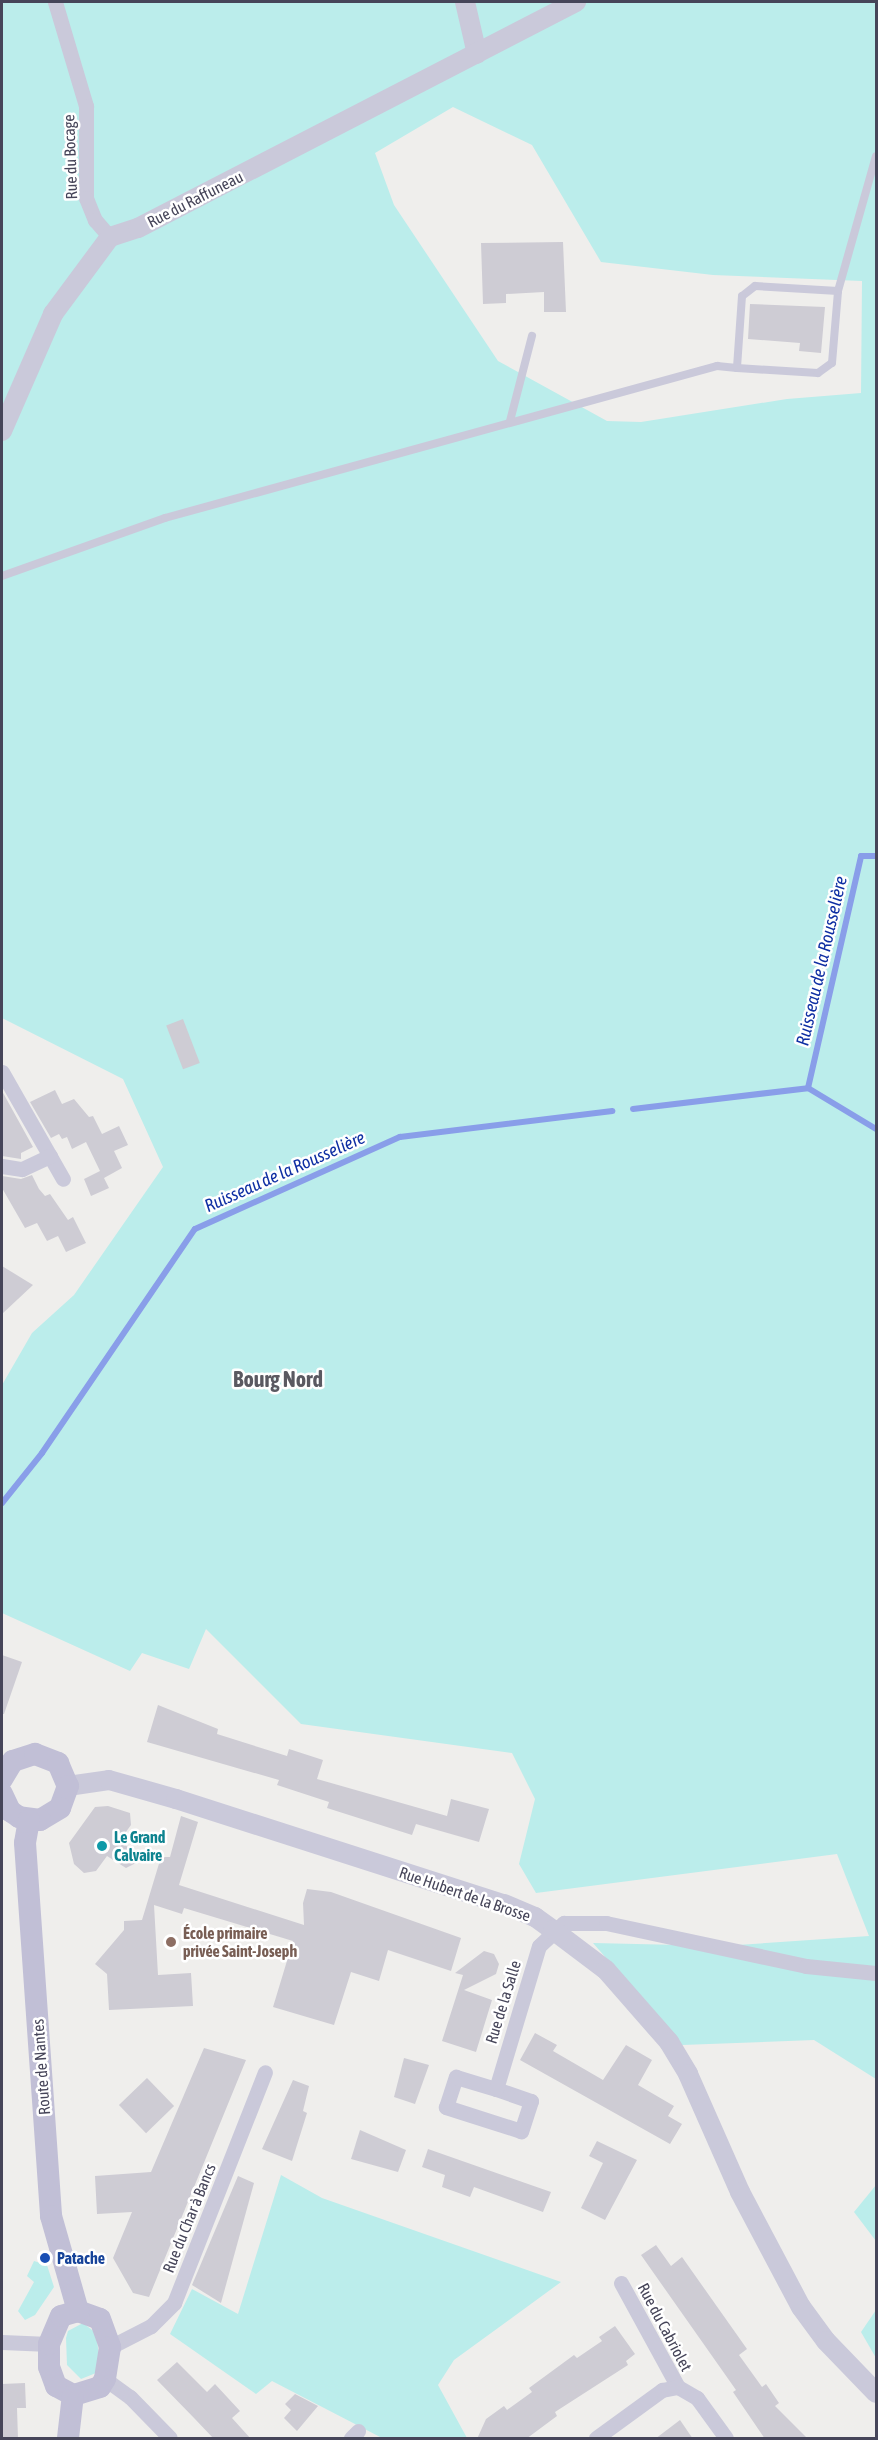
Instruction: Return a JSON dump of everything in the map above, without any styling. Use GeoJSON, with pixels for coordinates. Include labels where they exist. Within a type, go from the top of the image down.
{"type":"FeatureCollection","features":[{"type":"Feature","properties":{"kind":"main road"},"geometry":{"type":"LineString","coordinates":[[2,1779],[12,1754],[35,1754],[58,1763],[68,1786],[60,1808],[51,1816],[29,1820],[10,1810],[2,1794]]}},
{"type":"Feature","properties":{"kind":"main road","name":"Route de Nantes"},"geometry":{"type":"LineString","coordinates":[[29,1820],[25,1843],[51,2216],[78,2311]]}},
{"type":"Feature","properties":{"kind":"main road"},"geometry":{"type":"LineString","coordinates":[[78,2311],[100,2319],[110,2347],[105,2379],[100,2387],[73,2395],[56,2386],[49,2367],[49,2344],[61,2316],[78,2311]]}},
{"type":"Feature","properties":{"kind":"main road"},"geometry":{"type":"LineString","coordinates":[[68,2439],[73,2395]]}},
{"type":"Feature","properties":{"kind":"street","name":"Rue du Bocage"},"geometry":{"type":"LineString","coordinates":[[55,2],[86,106],[86,198],[95,220],[110,237]]}},
{"type":"Feature","properties":{"kind":"street"},"geometry":{"type":"LineString","coordinates":[[465,2],[477,54]]}},
{"type":"Feature","properties":{"kind":"street","name":"Rue du Raffuneau"},"geometry":{"type":"LineString","coordinates":[[110,237],[138,228],[576,2]]}},
{"type":"Feature","properties":{"kind":"street"},"geometry":{"type":"LineString","coordinates":[[2,431],[53,314],[110,237]]}},
{"type":"Feature","properties":{"kind":"street"},"geometry":{"type":"LineString","coordinates":[[2,1072],[63,1179]]}},
{"type":"Feature","properties":{"kind":"street"},"geometry":{"type":"LineString","coordinates":[[2,1166],[10,1170],[22,1169],[50,1156]]}},
{"type":"Feature","properties":{"kind":"street","name":"Rue Hubert de la Brosse"},"geometry":{"type":"LineString","coordinates":[[68,1786],[108,1780],[176,1799],[504,1904],[535,1917],[554,1930],[606,1970],[669,2042],[795,2298],[826,2341],[876,2393]]}},
{"type":"Feature","properties":{"kind":"street"},"geometry":{"type":"LineString","coordinates":[[554,1930],[579,1921],[606,1923],[806,1965],[876,1973]]}},
{"type":"Feature","properties":{"kind":"street","name":"Rue de la Salle"},"geometry":{"type":"LineString","coordinates":[[496,2090],[538,1946],[554,1930]]}},
{"type":"Feature","properties":{"kind":"street","name":"Rue du Char à Bancs"},"geometry":{"type":"LineString","coordinates":[[110,2347],[152,2326],[174,2303],[266,2072]]}},
{"type":"Feature","properties":{"kind":"street"},"geometry":{"type":"LineString","coordinates":[[456,2077],[496,2090],[531,2101],[521,2131],[446,2107],[456,2077]]}},
{"type":"Feature","properties":{"kind":"street","name":"Rue du Cabriolet"},"geometry":{"type":"LineString","coordinates":[[621,2283],[678,2387],[697,2398],[726,2439]]}},
{"type":"Feature","properties":{"kind":"street"},"geometry":{"type":"LineString","coordinates":[[2,2342],[49,2344]]}},
{"type":"Feature","properties":{"kind":"street"},"geometry":{"type":"LineString","coordinates":[[105,2379],[130,2397],[170,2439]]}},
{"type":"Feature","properties":{"kind":"street"},"geometry":{"type":"LineString","coordinates":[[596,2439],[662,2390],[678,2387]]}},
{"type":"Feature","properties":{"kind":"lane"},"geometry":{"type":"LineString","coordinates":[[2,576],[165,518],[510,421],[717,366],[818,373],[832,363],[838,291],[876,156]]}},
{"type":"Feature","properties":{"kind":"lane"},"geometry":{"type":"LineString","coordinates":[[737,368],[742,296],[755,286],[838,291]]}},
{"type":"Feature","properties":{"kind":"lane"},"geometry":{"type":"LineString","coordinates":[[510,421],[532,336]]}},
{"type":"Feature","properties":{"kind":"shaded area"},"geometry":{"type":"Polygon","coordinates":[[[2,2],[876,2],[876,2079],[814,2040],[682,2045],[593,1943],[723,1946],[869,1936],[837,1854],[536,1893],[519,1864],[535,1799],[512,1753],[301,1724],[206,1629],[189,1669],[142,1653],[130,1671],[2,1613],[2,1385],[32,1333],[74,1295],[163,1167],[123,1079],[2,1018],[2,2]],[[453,107],[375,153],[394,205],[498,361],[607,421],[641,422],[787,399],[861,393],[862,281],[713,275],[601,262],[532,145],[453,107]]]}},
{"type":"Feature","properties":{"kind":"shaded area"},"geometry":{"type":"Polygon","coordinates":[[[281,2175],[322,2198],[561,2282],[454,2360],[438,2385],[467,2438],[382,2438],[272,2381],[256,2394],[170,2334],[192,2289],[238,2314],[281,2175]]]}},
{"type":"Feature","properties":{"kind":"shaded area"},"geometry":{"type":"Polygon","coordinates":[[[876,2185],[876,2241],[854,2212],[876,2185]]]}},
{"type":"Feature","properties":{"kind":"shaded area"},"geometry":{"type":"Polygon","coordinates":[[[34,2261],[47,2265],[54,2287],[35,2315],[25,2320],[18,2311],[34,2282],[27,2276],[34,2261]]]}},
{"type":"Feature","properties":{"kind":"shaded area"},"geometry":{"type":"Polygon","coordinates":[[[876,2310],[876,2358],[861,2332],[876,2310]]]}},
{"type":"Feature","properties":{"kind":"shaded area"},"geometry":{"type":"Polygon","coordinates":[[[83,2323],[96,2333],[100,2363],[96,2373],[81,2379],[67,2365],[66,2338],[68,2331],[83,2323]]]}},
{"type":"Feature","properties":{"kind":"building"},"geometry":{"type":"Polygon","coordinates":[[[563,242],[566,312],[544,312],[544,292],[506,294],[506,303],[483,304],[481,243],[563,242]]]}},
{"type":"Feature","properties":{"kind":"building"},"geometry":{"type":"Polygon","coordinates":[[[750,304],[825,307],[821,353],[799,351],[800,343],[748,339],[750,304]]]}},
{"type":"Feature","properties":{"kind":"building"},"geometry":{"type":"Polygon","coordinates":[[[183,1019],[200,1063],[183,1069],[166,1025],[183,1019]]]}},
{"type":"Feature","properties":{"kind":"building"},"geometry":{"type":"Polygon","coordinates":[[[55,1090],[62,1104],[74,1099],[89,1117],[93,1116],[102,1134],[119,1126],[128,1145],[114,1151],[122,1168],[104,1178],[109,1188],[91,1196],[84,1179],[100,1171],[86,1142],[72,1149],[67,1137],[62,1139],[59,1134],[51,1138],[30,1102],[55,1090]]]}},
{"type":"Feature","properties":{"kind":"building"},"geometry":{"type":"Polygon","coordinates":[[[2,1091],[33,1147],[21,1153],[21,1159],[2,1156],[2,1091]]]}},
{"type":"Feature","properties":{"kind":"building"},"geometry":{"type":"Polygon","coordinates":[[[32,1175],[39,1189],[45,1196],[50,1194],[68,1220],[73,1217],[86,1243],[66,1252],[58,1236],[47,1241],[37,1223],[25,1228],[2,1188],[2,1176],[21,1179],[32,1175]]]}},
{"type":"Feature","properties":{"kind":"building"},"geometry":{"type":"Polygon","coordinates":[[[2,1266],[33,1285],[2,1314],[2,1266]]]}},
{"type":"Feature","properties":{"kind":"building"},"geometry":{"type":"Polygon","coordinates":[[[2,1655],[22,1662],[4,1714],[2,1714],[2,1655]]]}},
{"type":"Feature","properties":{"kind":"building"},"geometry":{"type":"Polygon","coordinates":[[[158,1705],[218,1729],[217,1734],[287,1756],[289,1749],[323,1760],[317,1779],[447,1816],[451,1799],[489,1809],[479,1842],[416,1824],[412,1835],[327,1808],[329,1802],[277,1785],[279,1780],[147,1742],[158,1705]]]}},
{"type":"Feature","properties":{"kind":"building"},"geometry":{"type":"Polygon","coordinates":[[[108,1806],[130,1813],[131,1825],[120,1840],[134,1853],[136,1863],[126,1868],[107,1856],[96,1871],[84,1873],[74,1864],[69,1843],[95,1807],[108,1806]]]}},
{"type":"Feature","properties":{"kind":"building"},"geometry":{"type":"Polygon","coordinates":[[[181,1816],[198,1822],[179,1885],[304,1925],[303,1903],[307,1889],[331,1892],[461,1938],[451,1971],[388,1950],[379,1981],[351,1972],[334,2025],[273,2007],[293,1941],[184,1908],[182,1914],[154,1905],[158,1975],[191,1973],[193,2006],[109,2010],[107,1974],[95,1964],[124,1930],[124,1921],[142,1920],[161,1857],[170,1857],[181,1816]]]}},
{"type":"Feature","properties":{"kind":"building"},"geometry":{"type":"Polygon","coordinates":[[[484,1951],[494,1954],[499,1964],[496,1974],[464,1990],[492,2000],[476,2052],[442,2041],[463,1975],[455,1973],[484,1951]]]}},
{"type":"Feature","properties":{"kind":"building"},"geometry":{"type":"Polygon","coordinates":[[[535,2033],[557,2045],[553,2051],[603,2080],[626,2045],[652,2060],[638,2085],[674,2106],[668,2116],[682,2124],[670,2144],[520,2060],[535,2033]]]}},
{"type":"Feature","properties":{"kind":"building"},"geometry":{"type":"Polygon","coordinates":[[[204,2048],[246,2060],[149,2297],[133,2293],[113,2258],[132,2212],[97,2214],[95,2176],[151,2172],[204,2048]]]}},
{"type":"Feature","properties":{"kind":"building"},"geometry":{"type":"Polygon","coordinates":[[[404,2058],[429,2065],[415,2104],[394,2097],[404,2058]]]}},
{"type":"Feature","properties":{"kind":"building"},"geometry":{"type":"Polygon","coordinates":[[[147,2078],[174,2106],[146,2133],[119,2105],[147,2078]]]}},
{"type":"Feature","properties":{"kind":"building"},"geometry":{"type":"Polygon","coordinates":[[[293,2080],[309,2086],[303,2111],[307,2113],[292,2161],[262,2149],[293,2080]]]}},
{"type":"Feature","properties":{"kind":"building"},"geometry":{"type":"Polygon","coordinates":[[[360,2130],[406,2150],[398,2172],[351,2159],[360,2130]]]}},
{"type":"Feature","properties":{"kind":"building"},"geometry":{"type":"Polygon","coordinates":[[[597,2141],[637,2160],[605,2220],[581,2208],[603,2163],[589,2156],[597,2141]]]}},
{"type":"Feature","properties":{"kind":"building"},"geometry":{"type":"Polygon","coordinates":[[[428,2149],[551,2192],[543,2212],[474,2187],[470,2197],[442,2187],[445,2175],[422,2167],[428,2149]]]}},
{"type":"Feature","properties":{"kind":"building"},"geometry":{"type":"Polygon","coordinates":[[[238,2176],[254,2183],[221,2303],[192,2285],[238,2176]]]}},
{"type":"Feature","properties":{"kind":"building"},"geometry":{"type":"Polygon","coordinates":[[[656,2245],[671,2266],[682,2257],[747,2349],[739,2355],[762,2387],[766,2384],[779,2403],[775,2406],[808,2439],[765,2439],[733,2392],[736,2390],[641,2255],[656,2245]]]}},
{"type":"Feature","properties":{"kind":"building"},"geometry":{"type":"Polygon","coordinates":[[[615,2326],[635,2354],[626,2361],[628,2365],[555,2412],[557,2416],[526,2439],[477,2439],[486,2419],[504,2406],[507,2410],[532,2392],[529,2388],[574,2355],[577,2358],[602,2341],[599,2337],[615,2326]]]}},
{"type":"Feature","properties":{"kind":"building"},"geometry":{"type":"Polygon","coordinates":[[[177,2362],[207,2392],[215,2384],[240,2411],[232,2418],[251,2439],[214,2439],[157,2380],[177,2362]]]}},
{"type":"Feature","properties":{"kind":"building"},"geometry":{"type":"Polygon","coordinates":[[[25,2383],[26,2408],[17,2408],[18,2439],[2,2439],[2,2384],[25,2383]]]}},
{"type":"Feature","properties":{"kind":"building"},"geometry":{"type":"Polygon","coordinates":[[[295,2394],[318,2406],[297,2431],[284,2418],[291,2410],[285,2404],[295,2394]]]}},
{"type":"Feature","properties":{"kind":"building"},"geometry":{"type":"Polygon","coordinates":[[[680,2420],[693,2439],[655,2439],[680,2420]]]}},
{"type":"Feature","properties":{"kind":"waterway","name":"Ruisseau de la Rousselière"},"geometry":{"type":"LineString","coordinates":[[808,1088],[861,856],[876,856]]}},
{"type":"Feature","properties":{"kind":"waterway"},"geometry":{"type":"LineString","coordinates":[[633,1109],[808,1088],[876,1129]]}},
{"type":"Feature","properties":{"kind":"waterway","name":"Ruisseau de la Rousselière"},"geometry":{"type":"LineString","coordinates":[[2,1503],[42,1453],[195,1229],[400,1137],[612,1111]]}},
{"type":"Feature","properties":{"kind":"place","name":"Le Grand Calvaire"},"geometry":{"type":"Point","coordinates":[102,1846]}},
{"type":"Feature","properties":{"kind":"place","name":"École primaire privée Saint-Joseph"},"geometry":{"type":"Point","coordinates":[171,1942]}},
{"type":"Feature","properties":{"kind":"place","name":"Patache"},"geometry":{"type":"Point","coordinates":[45,2258]}},
{"type":"Feature","properties":{"kind":"district","name":"Bourg Nord"},"geometry":{"type":"Point","coordinates":[278,1380]}}]}
